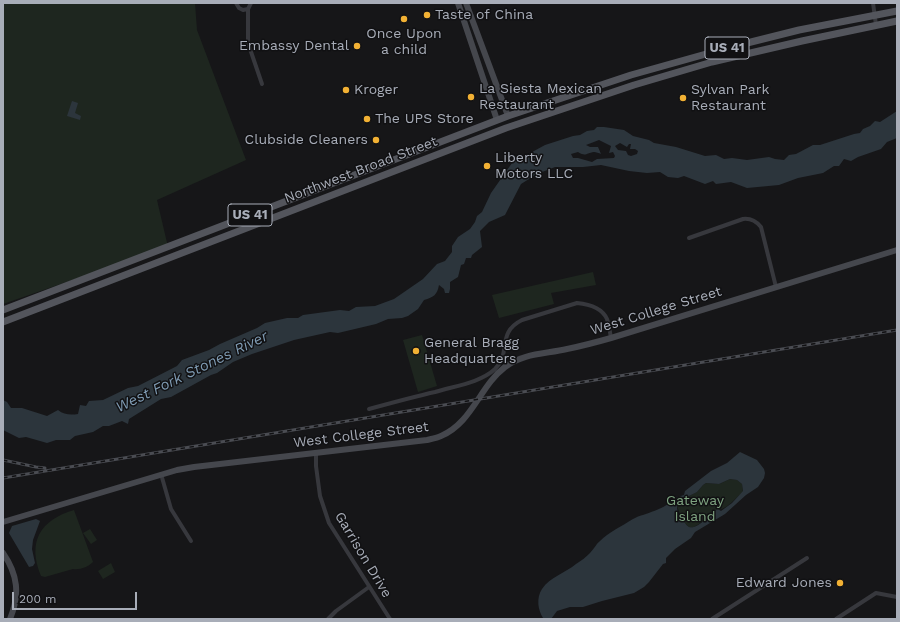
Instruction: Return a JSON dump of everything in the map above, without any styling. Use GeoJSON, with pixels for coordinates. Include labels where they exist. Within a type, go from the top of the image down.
{"type":"FeatureCollection","features":[{"type":"Feature","properties":{"kind":"main road","name":"Northwest Broad Street"},"geometry":{"type":"LineString","coordinates":[[3,310],[508,116],[631,75],[709,53],[799,30],[875,14],[897,11]]}},
{"type":"Feature","properties":{"kind":"main road","name":"Northwest Broad Street"},"geometry":{"type":"LineString","coordinates":[[3,322],[506,128],[634,85],[712,62],[832,34],[897,21]]}},
{"type":"Feature","properties":{"kind":"main road"},"geometry":{"type":"LineString","coordinates":[[830,24],[832,34]]}},
{"type":"Feature","properties":{"kind":"main road"},"geometry":{"type":"LineString","coordinates":[[799,30],[802,41]]}},
{"type":"Feature","properties":{"kind":"main road"},"geometry":{"type":"LineString","coordinates":[[709,53],[712,62]]}},
{"type":"Feature","properties":{"kind":"main road"},"geometry":{"type":"LineString","coordinates":[[631,75],[634,85]]}},
{"type":"Feature","properties":{"kind":"main road"},"geometry":{"type":"LineString","coordinates":[[506,128],[508,116]]}},
{"type":"Feature","properties":{"kind":"main road"},"geometry":{"type":"LineString","coordinates":[[497,120],[506,128]]}},
{"type":"Feature","properties":{"kind":"main road"},"geometry":{"type":"LineString","coordinates":[[393,160],[397,170]]}},
{"type":"Feature","properties":{"kind":"main road"},"geometry":{"type":"LineString","coordinates":[[356,175],[359,185]]}},
{"type":"Feature","properties":{"kind":"main road"},"geometry":{"type":"LineString","coordinates":[[304,194],[308,204]]}},
{"type":"Feature","properties":{"kind":"main road"},"geometry":{"type":"LineString","coordinates":[[168,247],[173,257]]}},
{"type":"Feature","properties":{"kind":"main road"},"geometry":{"type":"LineString","coordinates":[[114,268],[118,278]]}},
{"type":"Feature","properties":{"kind":"street"},"geometry":{"type":"LineString","coordinates":[[236,3],[241,9],[248,9]]}},
{"type":"Feature","properties":{"kind":"street"},"geometry":{"type":"LineString","coordinates":[[251,3],[248,9],[248,43],[262,84]]}},
{"type":"Feature","properties":{"kind":"street"},"geometry":{"type":"LineString","coordinates":[[458,3],[497,120]]}},
{"type":"Feature","properties":{"kind":"street"},"geometry":{"type":"LineString","coordinates":[[466,3],[508,116]]}},
{"type":"Feature","properties":{"kind":"street"},"geometry":{"type":"LineString","coordinates":[[873,3],[876,25]]}},
{"type":"Feature","properties":{"kind":"street"},"geometry":{"type":"LineString","coordinates":[[689,238],[748,218],[757,222],[761,227],[776,287]]}},
{"type":"Feature","properties":{"kind":"street","name":"West College Street"},"geometry":{"type":"LineString","coordinates":[[4,522],[161,474],[194,467],[426,440],[441,436],[459,424],[497,374],[506,366],[517,360],[611,338],[897,250]]}},
{"type":"Feature","properties":{"kind":"street"},"geometry":{"type":"LineString","coordinates":[[369,409],[474,381],[494,370],[500,364],[503,356],[505,337],[514,324],[522,320],[578,303],[587,304],[599,310],[606,318],[611,338]]}},
{"type":"Feature","properties":{"kind":"street","name":"Garrison Drive"},"geometry":{"type":"LineString","coordinates":[[316,453],[316,466],[320,496],[329,523],[390,619]]}},
{"type":"Feature","properties":{"kind":"street"},"geometry":{"type":"LineString","coordinates":[[161,474],[171,509],[191,541]]}},
{"type":"Feature","properties":{"kind":"street"},"geometry":{"type":"LineString","coordinates":[[3,553],[13,571],[17,587],[16,604],[10,619]]}},
{"type":"Feature","properties":{"kind":"street"},"geometry":{"type":"LineString","coordinates":[[712,619],[807,558]]}},
{"type":"Feature","properties":{"kind":"street"},"geometry":{"type":"LineString","coordinates":[[328,619],[369,587]]}},
{"type":"Feature","properties":{"kind":"street"},"geometry":{"type":"LineString","coordinates":[[836,619],[876,593],[897,597]]}},
{"type":"Feature","properties":{"kind":"green space"},"geometry":{"type":"Polygon","coordinates":[[[3,3],[195,3],[197,30],[246,160],[157,200],[168,247],[3,304],[3,3]]]}},
{"type":"Feature","properties":{"kind":"green space"},"geometry":{"type":"Polygon","coordinates":[[[593,272],[596,285],[551,293],[554,304],[499,318],[492,295],[593,272]]]}},
{"type":"Feature","properties":{"kind":"green space"},"geometry":{"type":"Polygon","coordinates":[[[422,335],[437,386],[418,392],[403,340],[422,335]]]}},
{"type":"Feature","properties":{"kind":"green space","name":"Gateway Island"},"geometry":{"type":"Polygon","coordinates":[[[730,479],[737,480],[742,484],[743,492],[730,504],[723,509],[714,511],[709,518],[694,527],[689,527],[680,519],[677,506],[685,498],[697,492],[706,483],[719,484],[730,479]]]}},
{"type":"Feature","properties":{"kind":"green space"},"geometry":{"type":"Polygon","coordinates":[[[74,510],[93,562],[81,569],[73,569],[45,577],[41,576],[35,553],[36,543],[40,534],[45,526],[53,520],[62,514],[74,510]]]}},
{"type":"Feature","properties":{"kind":"green space"},"geometry":{"type":"Polygon","coordinates":[[[90,529],[97,540],[91,544],[83,533],[90,529]]]}},
{"type":"Feature","properties":{"kind":"green space"},"geometry":{"type":"Polygon","coordinates":[[[111,563],[115,572],[103,579],[98,571],[111,563]]]}},
{"type":"Feature","properties":{"kind":"water"},"geometry":{"type":"Polygon","coordinates":[[[72,101],[78,103],[75,113],[81,116],[80,120],[67,116],[72,101]]]}},
{"type":"Feature","properties":{"kind":"water","name":"West Fork Stones River"},"geometry":{"type":"Polygon","coordinates":[[[897,111],[897,138],[887,142],[881,149],[851,161],[844,159],[839,166],[834,166],[823,173],[798,178],[779,185],[747,188],[731,182],[716,184],[713,181],[705,184],[684,176],[678,178],[668,177],[660,172],[647,173],[629,171],[601,165],[583,167],[555,167],[537,174],[521,184],[505,215],[489,222],[480,231],[482,247],[472,255],[471,258],[466,258],[464,264],[461,265],[458,277],[450,282],[449,293],[445,293],[444,289],[439,285],[434,295],[424,300],[418,309],[408,316],[388,319],[376,324],[338,333],[330,332],[294,340],[252,354],[233,362],[217,373],[171,397],[161,399],[129,419],[128,424],[122,421],[109,426],[103,426],[93,432],[75,436],[70,440],[56,440],[47,443],[26,437],[19,438],[3,430],[3,400],[7,402],[11,408],[22,408],[47,416],[58,410],[68,414],[78,414],[80,405],[86,406],[89,401],[103,400],[128,388],[138,386],[177,366],[182,360],[209,350],[265,323],[287,318],[298,318],[303,315],[340,310],[349,311],[356,307],[375,306],[394,299],[423,279],[437,264],[445,261],[452,252],[452,246],[458,237],[470,229],[477,216],[482,212],[491,193],[512,163],[545,145],[580,135],[587,131],[594,130],[597,127],[604,127],[624,130],[633,136],[649,140],[654,143],[676,147],[705,156],[716,155],[724,159],[732,158],[747,160],[769,157],[784,160],[789,155],[796,154],[813,145],[820,145],[860,133],[863,129],[870,126],[875,121],[880,122],[897,111]],[[599,140],[586,145],[590,147],[598,147],[601,154],[594,152],[584,154],[578,152],[571,154],[573,158],[592,162],[597,159],[614,158],[615,156],[613,152],[609,153],[611,146],[599,140]],[[620,143],[615,146],[618,150],[626,151],[628,155],[631,156],[637,154],[638,151],[635,149],[630,149],[631,144],[627,147],[620,143]]]}},
{"type":"Feature","properties":{"kind":"water"},"geometry":{"type":"Polygon","coordinates":[[[740,452],[757,460],[764,469],[764,478],[758,487],[746,495],[725,514],[695,532],[691,538],[675,549],[666,558],[666,563],[663,564],[644,587],[634,593],[583,607],[570,607],[557,611],[551,619],[543,618],[538,600],[542,589],[549,581],[583,559],[611,532],[633,519],[666,506],[673,498],[684,495],[685,491],[711,471],[727,463],[740,452]],[[730,479],[719,484],[706,483],[703,485],[697,492],[685,498],[677,506],[681,519],[688,527],[693,527],[700,524],[718,509],[721,511],[732,503],[743,491],[742,484],[737,480],[730,479]]]}},
{"type":"Feature","properties":{"kind":"water"},"geometry":{"type":"Polygon","coordinates":[[[36,519],[40,521],[33,540],[32,549],[35,563],[33,566],[29,567],[9,533],[12,526],[36,519]]]}},
{"type":"Feature","properties":{"kind":"railway"},"geometry":{"type":"LineString","coordinates":[[3,478],[897,330]]}},
{"type":"Feature","properties":{"kind":"railway"},"geometry":{"type":"LineString","coordinates":[[3,460],[45,468]]}},
{"type":"Feature","properties":{"kind":"place","name":"Taste of China"},"geometry":{"type":"Point","coordinates":[427,15]}},
{"type":"Feature","properties":{"kind":"place","name":"Once Upon a child"},"geometry":{"type":"Point","coordinates":[404,19]}},
{"type":"Feature","properties":{"kind":"place","name":"Embassy Dental"},"geometry":{"type":"Point","coordinates":[357,46]}},
{"type":"Feature","properties":{"kind":"place","name":"Kroger"},"geometry":{"type":"Point","coordinates":[346,90]}},
{"type":"Feature","properties":{"kind":"place","name":"La Siesta Mexican Restaurant"},"geometry":{"type":"Point","coordinates":[471,97]}},
{"type":"Feature","properties":{"kind":"place","name":"Sylvan Park Restaurant"},"geometry":{"type":"Point","coordinates":[683,98]}},
{"type":"Feature","properties":{"kind":"place","name":"The UPS Store"},"geometry":{"type":"Point","coordinates":[367,119]}},
{"type":"Feature","properties":{"kind":"place","name":"Clubside Cleaners"},"geometry":{"type":"Point","coordinates":[376,140]}},
{"type":"Feature","properties":{"kind":"place","name":"Liberty Motors LLC"},"geometry":{"type":"Point","coordinates":[487,166]}},
{"type":"Feature","properties":{"kind":"place","name":"General Bragg Headquarters"},"geometry":{"type":"Point","coordinates":[416,351]}},
{"type":"Feature","properties":{"kind":"place","name":"Edward Jones"},"geometry":{"type":"Point","coordinates":[840,583]}}]}
